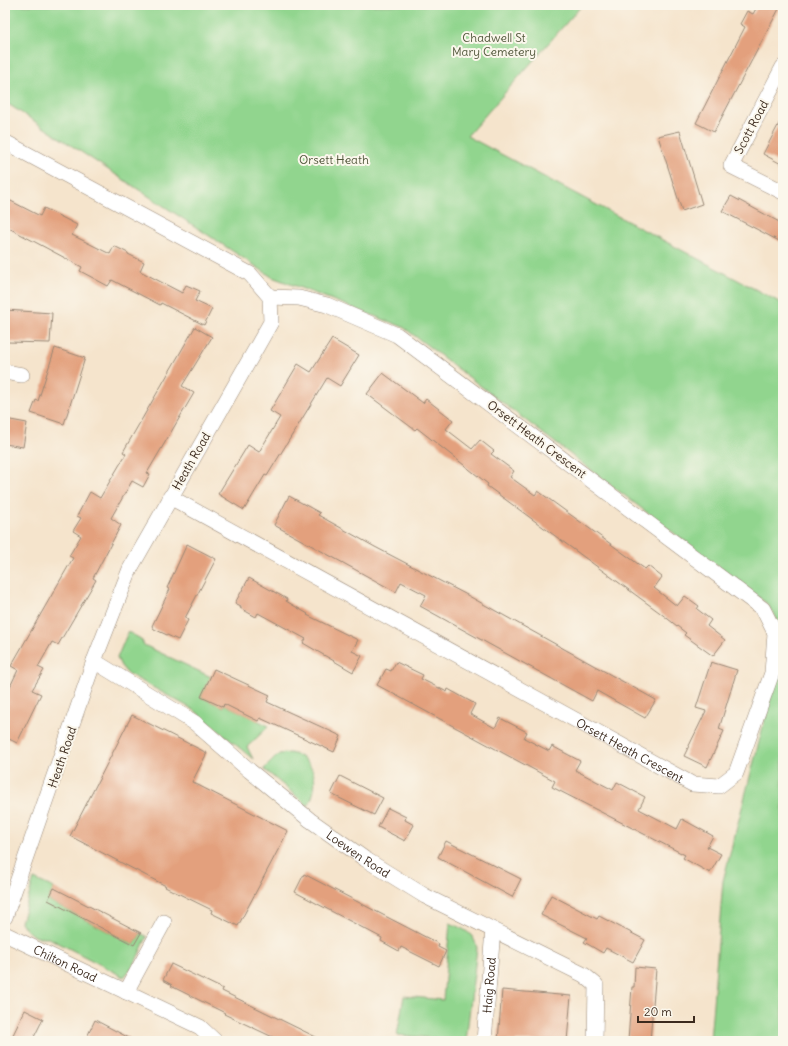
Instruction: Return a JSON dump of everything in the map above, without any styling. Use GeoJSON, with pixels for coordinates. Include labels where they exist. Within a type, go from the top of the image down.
{"type":"FeatureCollection","features":[{"type":"Feature","properties":{"kind":"street","name":"Scott Road"},"geometry":{"type":"LineString","coordinates":[[783,67],[731,166],[783,192]]}},
{"type":"Feature","properties":{"kind":"street"},"geometry":{"type":"LineString","coordinates":[[5,142],[250,274],[270,297]]}},
{"type":"Feature","properties":{"kind":"street","name":"Orsett Heath Crescent"},"geometry":{"type":"LineString","coordinates":[[170,497],[692,784],[719,786],[736,773],[772,673],[775,633],[763,609],[397,335],[327,305],[299,298],[270,297]]}},
{"type":"Feature","properties":{"kind":"street","name":"Heath Road"},"geometry":{"type":"LineString","coordinates":[[5,917],[94,660],[130,570],[170,497],[271,322],[270,297]]}},
{"type":"Feature","properties":{"kind":"street"},"geometry":{"type":"LineString","coordinates":[[5,372],[22,375]]}},
{"type":"Feature","properties":{"kind":"street","name":"Loewen Road"},"geometry":{"type":"LineString","coordinates":[[94,660],[195,723],[305,816],[365,859],[425,896],[584,975],[596,985],[595,1041]]}},
{"type":"Feature","properties":{"kind":"street"},"geometry":{"type":"LineString","coordinates":[[126,992],[164,922]]}},
{"type":"Feature","properties":{"kind":"street","name":"Haig Road"},"geometry":{"type":"LineString","coordinates":[[484,1041],[493,930]]}},
{"type":"Feature","properties":{"kind":"street","name":"Chilton Road"},"geometry":{"type":"LineString","coordinates":[[5,934],[200,1027],[215,1041]]}},
{"type":"Feature","properties":{"kind":"green space","name":"Orsett Heath"},"geometry":{"type":"Polygon","coordinates":[[[5,5],[582,5],[467,136],[783,304],[783,1041],[710,1041],[723,881],[775,680],[781,625],[766,603],[403,327],[272,277],[5,102],[5,5]]]}},
{"type":"Feature","properties":{"kind":"green space"},"geometry":{"type":"Polygon","coordinates":[[[128,632],[141,639],[144,645],[211,677],[201,697],[223,707],[224,704],[269,726],[247,747],[253,759],[194,710],[127,673],[117,658],[128,632]]]}},
{"type":"Feature","properties":{"kind":"green space"},"geometry":{"type":"Polygon","coordinates":[[[290,753],[299,756],[306,761],[314,774],[314,789],[308,806],[264,769],[279,754],[290,753]]]}},
{"type":"Feature","properties":{"kind":"green space"},"geometry":{"type":"Polygon","coordinates":[[[34,879],[54,888],[48,900],[134,945],[141,933],[147,937],[134,965],[124,977],[49,938],[36,937],[26,930],[21,922],[34,879]]]}},
{"type":"Feature","properties":{"kind":"green space"},"geometry":{"type":"Polygon","coordinates":[[[450,923],[468,932],[476,943],[477,948],[466,1041],[397,1035],[404,996],[443,1000],[450,923]]]}},
{"type":"Feature","properties":{"kind":"building"},"geometry":{"type":"Polygon","coordinates":[[[758,5],[781,5],[714,132],[696,123],[745,27],[740,24],[747,11],[753,14],[758,5]]]}},
{"type":"Feature","properties":{"kind":"building"},"geometry":{"type":"Polygon","coordinates":[[[783,116],[783,165],[763,154],[783,116]]]}},
{"type":"Feature","properties":{"kind":"building"},"geometry":{"type":"Polygon","coordinates":[[[680,131],[702,204],[682,211],[658,136],[680,131]]]}},
{"type":"Feature","properties":{"kind":"building"},"geometry":{"type":"Polygon","coordinates":[[[731,196],[783,224],[783,243],[722,211],[731,196]]]}},
{"type":"Feature","properties":{"kind":"building"},"geometry":{"type":"Polygon","coordinates":[[[5,198],[40,216],[44,208],[77,225],[72,235],[110,254],[114,246],[128,253],[144,262],[140,271],[182,293],[186,285],[200,291],[195,301],[212,309],[204,325],[161,303],[160,305],[112,280],[108,286],[80,271],[82,267],[5,226],[5,198]]]}},
{"type":"Feature","properties":{"kind":"building"},"geometry":{"type":"Polygon","coordinates":[[[5,310],[52,313],[50,343],[7,342],[7,335],[5,335],[5,310]]]}},
{"type":"Feature","properties":{"kind":"building"},"geometry":{"type":"Polygon","coordinates":[[[195,327],[212,337],[182,386],[194,393],[147,473],[150,474],[143,487],[132,481],[111,518],[121,525],[93,578],[96,580],[89,592],[58,645],[52,642],[38,667],[44,670],[32,690],[41,694],[17,743],[5,737],[5,697],[18,670],[11,666],[73,558],[69,556],[81,536],[73,531],[81,518],[77,516],[90,492],[100,498],[126,454],[123,452],[195,327]]]}},
{"type":"Feature","properties":{"kind":"building"},"geometry":{"type":"Polygon","coordinates":[[[332,339],[359,355],[340,386],[327,378],[267,476],[265,475],[244,510],[218,494],[248,445],[259,452],[280,417],[270,411],[298,364],[311,372],[332,339]]]}},
{"type":"Feature","properties":{"kind":"building"},"geometry":{"type":"Polygon","coordinates":[[[55,348],[85,358],[64,424],[31,413],[36,400],[38,401],[55,348]]]}},
{"type":"Feature","properties":{"kind":"building"},"geometry":{"type":"Polygon","coordinates":[[[383,373],[423,403],[426,399],[453,420],[446,429],[472,449],[480,440],[494,451],[491,454],[514,471],[510,477],[535,495],[538,491],[645,569],[648,566],[662,577],[654,588],[677,606],[685,596],[699,606],[697,609],[711,620],[707,626],[725,640],[713,656],[684,635],[686,633],[659,612],[487,486],[488,484],[417,428],[415,430],[367,394],[383,373]]]}},
{"type":"Feature","properties":{"kind":"building"},"geometry":{"type":"Polygon","coordinates":[[[5,419],[27,423],[23,447],[5,444],[5,419]]]}},
{"type":"Feature","properties":{"kind":"building"},"geometry":{"type":"Polygon","coordinates":[[[289,496],[320,513],[318,515],[375,547],[467,595],[656,700],[645,718],[597,691],[592,701],[420,606],[426,595],[401,582],[396,592],[274,525],[289,496]]]}},
{"type":"Feature","properties":{"kind":"building"},"geometry":{"type":"Polygon","coordinates":[[[187,544],[216,559],[185,618],[188,620],[178,640],[154,629],[152,626],[170,589],[167,588],[187,544]]]}},
{"type":"Feature","properties":{"kind":"building"},"geometry":{"type":"Polygon","coordinates":[[[249,578],[287,599],[286,601],[308,614],[307,615],[358,640],[352,651],[362,656],[353,672],[303,643],[306,639],[258,613],[256,617],[240,608],[241,606],[235,603],[249,578]]]}},
{"type":"Feature","properties":{"kind":"building"},"geometry":{"type":"Polygon","coordinates":[[[396,662],[423,675],[421,679],[447,692],[448,689],[475,704],[470,714],[495,728],[500,718],[527,732],[524,738],[549,751],[552,746],[580,761],[575,770],[613,790],[617,782],[645,797],[639,809],[677,829],[682,819],[713,836],[707,847],[721,854],[710,873],[683,858],[685,855],[552,787],[555,781],[377,685],[386,669],[391,671],[396,662]]]}},
{"type":"Feature","properties":{"kind":"building"},"geometry":{"type":"Polygon","coordinates":[[[711,662],[737,670],[719,729],[724,731],[707,767],[684,756],[706,711],[696,708],[711,662]]]}},
{"type":"Feature","properties":{"kind":"building"},"geometry":{"type":"Polygon","coordinates":[[[214,669],[270,695],[267,702],[341,736],[334,752],[260,718],[258,721],[224,704],[223,707],[201,697],[214,669]]]}},
{"type":"Feature","properties":{"kind":"building"},"geometry":{"type":"Polygon","coordinates":[[[132,715],[207,753],[192,782],[288,831],[238,926],[211,913],[212,910],[165,887],[166,886],[70,836],[132,715]]]}},
{"type":"Feature","properties":{"kind":"building"},"geometry":{"type":"Polygon","coordinates":[[[340,776],[383,798],[374,815],[331,794],[340,776]]]}},
{"type":"Feature","properties":{"kind":"building"},"geometry":{"type":"Polygon","coordinates":[[[388,808],[406,817],[405,820],[414,825],[405,841],[378,827],[388,808]]]}},
{"type":"Feature","properties":{"kind":"building"},"geometry":{"type":"Polygon","coordinates":[[[446,841],[521,879],[512,897],[438,857],[446,841]]]}},
{"type":"Feature","properties":{"kind":"building"},"geometry":{"type":"Polygon","coordinates":[[[304,874],[439,944],[438,947],[446,951],[439,966],[401,947],[399,951],[381,941],[382,938],[295,892],[304,874]]]}},
{"type":"Feature","properties":{"kind":"building"},"geometry":{"type":"Polygon","coordinates":[[[54,888],[141,933],[134,945],[48,900],[54,888]]]}},
{"type":"Feature","properties":{"kind":"building"},"geometry":{"type":"Polygon","coordinates":[[[551,895],[597,919],[599,916],[645,940],[633,962],[606,948],[603,953],[584,942],[587,938],[541,915],[551,895]]]}},
{"type":"Feature","properties":{"kind":"building"},"geometry":{"type":"Polygon","coordinates":[[[171,964],[324,1041],[281,1041],[224,1014],[225,1013],[171,986],[172,985],[163,980],[171,964]]]}},
{"type":"Feature","properties":{"kind":"building"},"geometry":{"type":"Polygon","coordinates":[[[635,967],[656,969],[650,1041],[628,1041],[635,967]]]}},
{"type":"Feature","properties":{"kind":"building"},"geometry":{"type":"Polygon","coordinates":[[[502,990],[571,996],[567,1041],[498,1041],[502,990]]]}},
{"type":"Feature","properties":{"kind":"building"},"geometry":{"type":"Polygon","coordinates":[[[25,1010],[43,1019],[32,1041],[10,1041],[25,1010]]]}},
{"type":"Feature","properties":{"kind":"building"},"geometry":{"type":"Polygon","coordinates":[[[95,1020],[135,1041],[85,1041],[95,1020]]]}},
{"type":"Feature","properties":{"kind":"park label","name":"Chadwell St Mary Cemetery"},"geometry":{"type":"Point","coordinates":[494,44]}}]}
